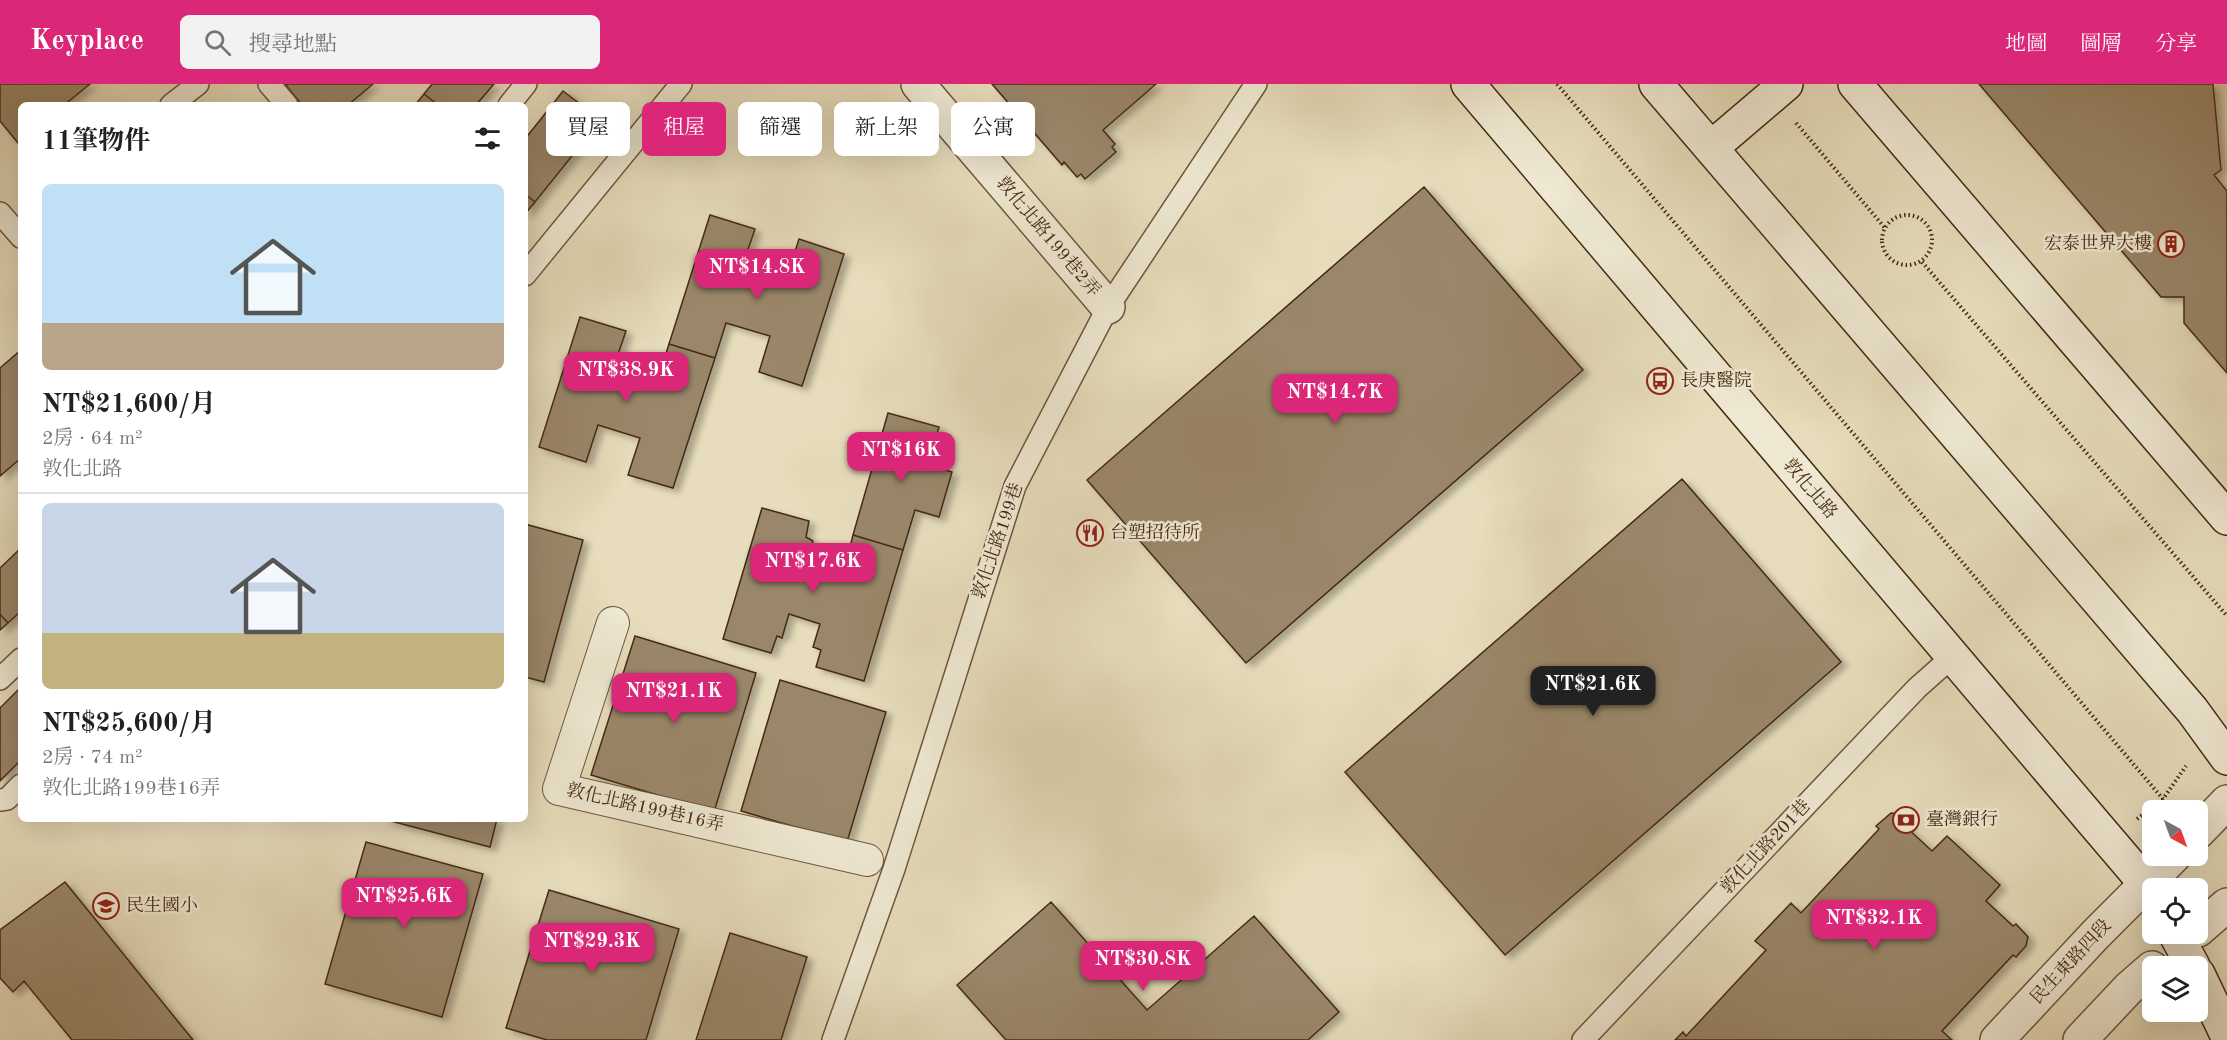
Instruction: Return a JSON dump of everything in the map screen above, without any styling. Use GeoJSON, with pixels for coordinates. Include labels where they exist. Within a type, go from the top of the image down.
{"type":"FeatureCollection","features":[{"type":"Feature","properties":{"kind":"main road","name":"敦化北路199巷2弄"},"geometry":{"type":"LineString","coordinates":[[918,84],[1108,307]]}},
{"type":"Feature","properties":{"kind":"main road","name":"敦化北路"},"geometry":{"type":"LineString","coordinates":[[1468,84],[2142,882]]}},
{"type":"Feature","properties":{"kind":"main road"},"geometry":{"type":"LineString","coordinates":[[1656,84],[2192,710],[2227,758]]}},
{"type":"Feature","properties":{"kind":"main road"},"geometry":{"type":"LineString","coordinates":[[1711,148],[1786,84]]}},
{"type":"Feature","properties":{"kind":"main road"},"geometry":{"type":"LineString","coordinates":[[1855,84],[2227,518]]}},
{"type":"Feature","properties":{"kind":"main road"},"geometry":{"type":"LineString","coordinates":[[2208,822],[2227,802]]}},
{"type":"Feature","properties":{"kind":"main road","name":"民生東路四段"},"geometry":{"type":"LineString","coordinates":[[1997,1040],[2142,897]]}},
{"type":"Feature","properties":{"kind":"main road"},"geometry":{"type":"LineString","coordinates":[[2208,923],[2227,905]]}},
{"type":"Feature","properties":{"kind":"main road"},"geometry":{"type":"LineString","coordinates":[[2168,956],[2184,944]]}},
{"type":"Feature","properties":{"kind":"main road"},"geometry":{"type":"LineString","coordinates":[[2080,1040],[2142,978]]}},
{"type":"Feature","properties":{"kind":"main road"},"geometry":{"type":"LineString","coordinates":[[2208,995],[2227,1035]]}},
{"type":"Feature","properties":{"kind":"street","name":"敦化北路199巷16弄"},"geometry":{"type":"LineString","coordinates":[[613,623],[559,789],[867,860]]}},
{"type":"Feature","properties":{"kind":"lane"},"geometry":{"type":"LineString","coordinates":[[175,102],[198,84]]}},
{"type":"Feature","properties":{"kind":"lane"},"geometry":{"type":"LineString","coordinates":[[269,84],[284,102]]}},
{"type":"Feature","properties":{"kind":"lane"},"geometry":{"type":"LineString","coordinates":[[511,102],[526,84]]}},
{"type":"Feature","properties":{"kind":"lane"},"geometry":{"type":"LineString","coordinates":[[528,271],[681,84]]}},
{"type":"Feature","properties":{"kind":"lane","name":"敦化北路199巷"},"geometry":{"type":"LineString","coordinates":[[833,1040],[894,869],[1015,486],[1108,307],[1256,84]]}},
{"type":"Feature","properties":{"kind":"lane","name":"敦化北路201巷"},"geometry":{"type":"LineString","coordinates":[[1583,1040],[1917,688],[1952,657]]}},
{"type":"Feature","properties":{"kind":"lane"},"geometry":{"type":"LineString","coordinates":[[0,680],[18,662]]}},
{"type":"Feature","properties":{"kind":"path"},"geometry":{"type":"LineString","coordinates":[[1557,84],[2163,799]]}},
{"type":"Feature","properties":{"kind":"path"},"geometry":{"type":"LineString","coordinates":[[1796,123],[1885,228]]}},
{"type":"Feature","properties":{"kind":"path"},"geometry":{"type":"LineString","coordinates":[[1906,214],[1919,217],[1928,225],[1933,238],[1930,251],[1922,262],[1909,266],[1896,263],[1885,254],[1882,241],[1885,228],[1894,219],[1906,214]]}},
{"type":"Feature","properties":{"kind":"path"},"geometry":{"type":"LineString","coordinates":[[1922,262],[2227,616]]}},
{"type":"Feature","properties":{"kind":"path"},"geometry":{"type":"LineString","coordinates":[[2141,816],[2163,799],[2179,777]]}},
{"type":"Feature","properties":{"kind":"building"},"geometry":{"type":"Polygon","coordinates":[[[0,84],[90,84],[68,102],[18,102],[18,143],[0,121],[0,84]]]}},
{"type":"Feature","properties":{"kind":"building"},"geometry":{"type":"Polygon","coordinates":[[[285,84],[373,84],[352,102],[300,102],[285,84]]]}},
{"type":"Feature","properties":{"kind":"building"},"geometry":{"type":"Polygon","coordinates":[[[432,84],[494,84],[479,102],[434,102],[424,94],[432,84]]]}},
{"type":"Feature","properties":{"kind":"building"},"geometry":{"type":"Polygon","coordinates":[[[992,84],[1156,84],[1103,130],[1115,144],[1112,147],[1116,152],[1085,179],[1081,174],[1077,177],[1064,162],[1062,165],[1035,134],[1035,102],[1008,102],[992,84]]]}},
{"type":"Feature","properties":{"kind":"building","name":"宏泰世界大樓"},"geometry":{"type":"Polygon","coordinates":[[[1979,84],[2213,84],[2221,170],[2214,175],[2227,191],[2227,373],[2184,323],[2184,297],[2161,297],[1979,84]]]}},
{"type":"Feature","properties":{"kind":"building"},"geometry":{"type":"Polygon","coordinates":[[[563,91],[577,102],[554,102],[563,91]]]}},
{"type":"Feature","properties":{"kind":"building"},"geometry":{"type":"Polygon","coordinates":[[[424,94],[434,102],[417,102],[424,94]]]}},
{"type":"Feature","properties":{"kind":"building"},"geometry":{"type":"Polygon","coordinates":[[[546,112],[546,156],[572,156],[535,202],[528,196],[528,135],[546,112]]]}},
{"type":"Feature","properties":{"kind":"building"},"geometry":{"type":"Polygon","coordinates":[[[1424,187],[1583,370],[1246,663],[1087,480],[1424,187]]]}},
{"type":"Feature","properties":{"kind":"building"},"geometry":{"type":"Polygon","coordinates":[[[528,196],[535,202],[528,210],[528,196]]]}},
{"type":"Feature","properties":{"kind":"building"},"geometry":{"type":"Polygon","coordinates":[[[710,215],[755,229],[741,270],[785,283],[799,239],[844,254],[802,386],[759,372],[770,336],[726,323],[715,358],[669,344],[710,215]]]}},
{"type":"Feature","properties":{"kind":"building"},"geometry":{"type":"Polygon","coordinates":[[[580,317],[626,331],[612,372],[656,385],[669,344],[715,358],[673,488],[628,475],[640,438],[598,425],[586,462],[539,447],[580,317]]]}},
{"type":"Feature","properties":{"kind":"building"},"geometry":{"type":"Polygon","coordinates":[[[18,353],[18,461],[0,476],[0,368],[18,353]]]}},
{"type":"Feature","properties":{"kind":"building"},"geometry":{"type":"Polygon","coordinates":[[[888,413],[939,427],[928,465],[952,472],[939,517],[915,510],[903,550],[853,535],[888,413]]]}},
{"type":"Feature","properties":{"kind":"building"},"geometry":{"type":"Polygon","coordinates":[[[1682,479],[1841,662],[1505,955],[1345,772],[1682,479]]]}},
{"type":"Feature","properties":{"kind":"building"},"geometry":{"type":"Polygon","coordinates":[[[762,508],[809,521],[806,537],[813,541],[806,558],[837,568],[840,551],[849,551],[853,535],[903,550],[864,681],[816,667],[821,650],[813,647],[820,624],[789,614],[782,638],[777,636],[771,653],[723,639],[762,508]]]}},
{"type":"Feature","properties":{"kind":"building"},"geometry":{"type":"Polygon","coordinates":[[[528,525],[583,540],[544,682],[528,678],[528,525]]]}},
{"type":"Feature","properties":{"kind":"building"},"geometry":{"type":"Polygon","coordinates":[[[18,551],[18,614],[8,623],[0,614],[0,568],[18,551]]]}},
{"type":"Feature","properties":{"kind":"building"},"geometry":{"type":"Polygon","coordinates":[[[0,614],[8,623],[0,630],[0,614]]]}},
{"type":"Feature","properties":{"kind":"building"},"geometry":{"type":"Polygon","coordinates":[[[635,636],[756,673],[714,812],[591,775],[635,636]]]}},
{"type":"Feature","properties":{"kind":"building"},"geometry":{"type":"Polygon","coordinates":[[[780,680],[886,712],[847,842],[741,811],[780,680]]]}},
{"type":"Feature","properties":{"kind":"building"},"geometry":{"type":"Polygon","coordinates":[[[18,690],[18,763],[0,781],[0,708],[18,690]]]}},
{"type":"Feature","properties":{"kind":"building"},"geometry":{"type":"Polygon","coordinates":[[[1891,813],[1899,814],[1909,823],[1906,827],[1932,851],[1947,836],[2000,885],[1986,901],[2013,926],[2016,924],[2028,937],[2026,946],[2016,957],[2013,955],[1942,1031],[1952,1040],[1675,1040],[1683,1032],[1686,1036],[1766,950],[1755,941],[1791,903],[1801,913],[1879,829],[1876,826],[1891,813]]]}},
{"type":"Feature","properties":{"kind":"building"},"geometry":{"type":"Polygon","coordinates":[[[394,822],[496,822],[490,847],[394,822]]]}},
{"type":"Feature","properties":{"kind":"building"},"geometry":{"type":"Polygon","coordinates":[[[366,842],[483,874],[442,1017],[325,984],[366,842]]]}},
{"type":"Feature","properties":{"kind":"building"},"geometry":{"type":"Polygon","coordinates":[[[65,882],[193,1040],[72,1040],[24,981],[13,992],[0,978],[0,930],[65,882]]]}},
{"type":"Feature","properties":{"kind":"building"},"geometry":{"type":"Polygon","coordinates":[[[549,890],[679,929],[646,1040],[547,1040],[506,1028],[549,890]]]}},
{"type":"Feature","properties":{"kind":"building"},"geometry":{"type":"Polygon","coordinates":[[[1051,902],[1147,1010],[1254,916],[1339,1012],[1308,1040],[1006,1040],[957,985],[1051,902]]]}},
{"type":"Feature","properties":{"kind":"building"},"geometry":{"type":"Polygon","coordinates":[[[730,933],[807,957],[781,1040],[696,1040],[730,933]]]}},
{"type":"Feature","properties":{"kind":"place","name":"宏泰世界大樓"},"geometry":{"type":"Point","coordinates":[2171,244]}},
{"type":"Feature","properties":{"kind":"place","name":"長庚醫院"},"geometry":{"type":"Point","coordinates":[1660,381]}},
{"type":"Feature","properties":{"kind":"place","name":"台塑招待所"},"geometry":{"type":"Point","coordinates":[1090,533]}},
{"type":"Feature","properties":{"kind":"place","name":"臺灣銀行"},"geometry":{"type":"Point","coordinates":[1906,820]}},
{"type":"Feature","properties":{"kind":"place","name":"民生國小"},"geometry":{"type":"Point","coordinates":[106,906]}}]}
